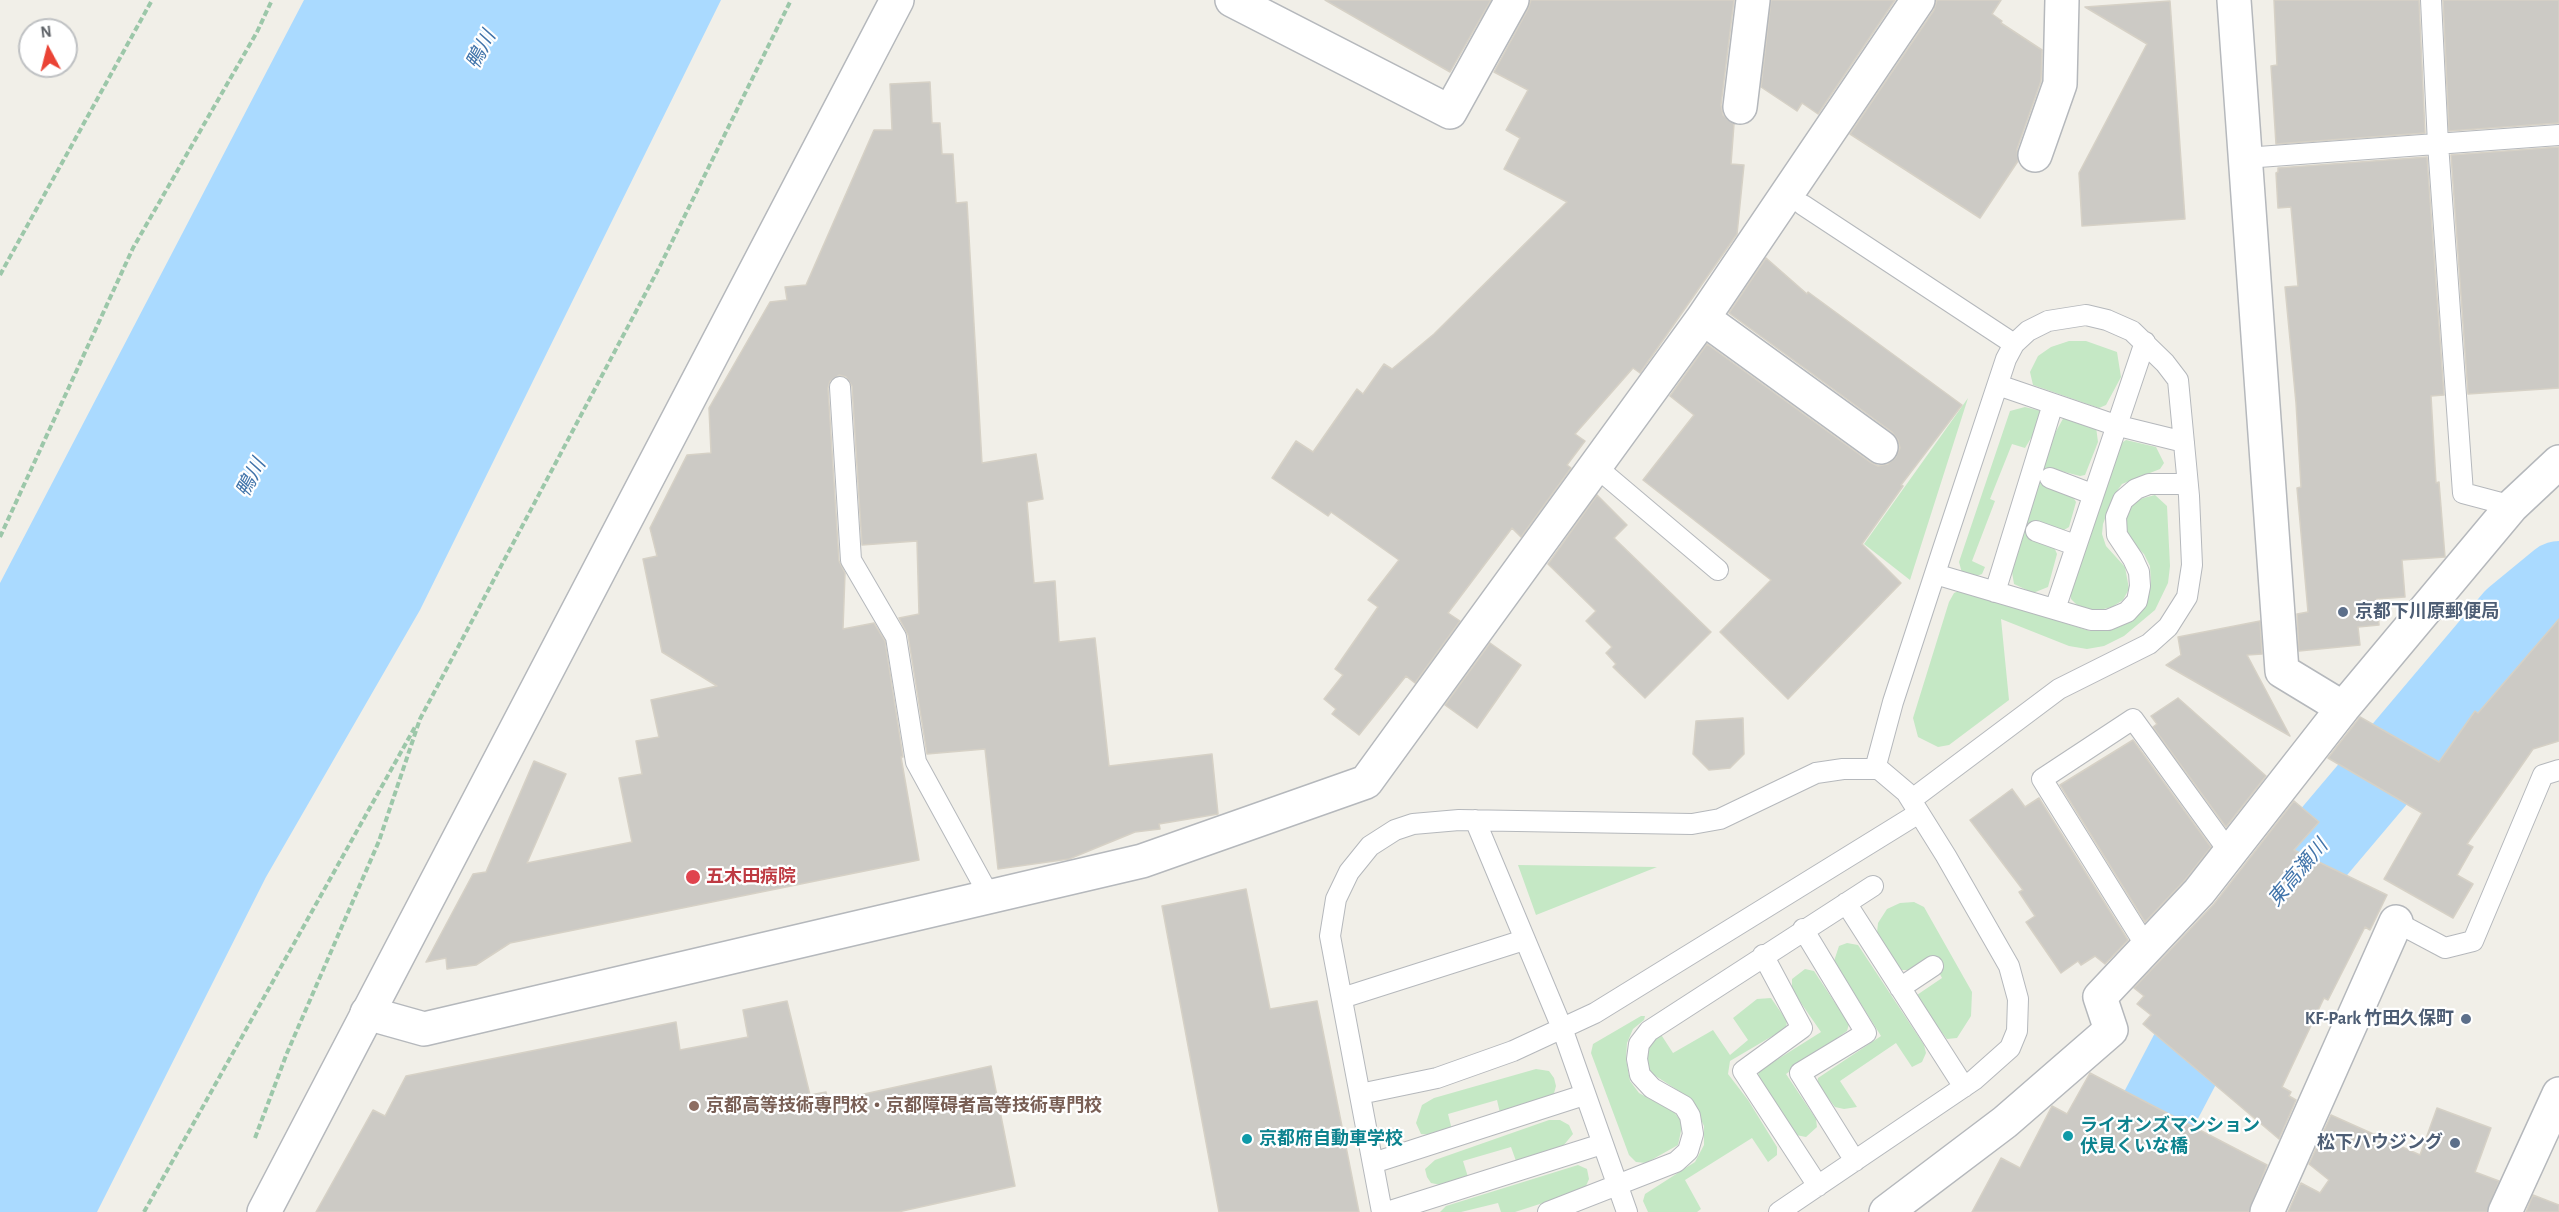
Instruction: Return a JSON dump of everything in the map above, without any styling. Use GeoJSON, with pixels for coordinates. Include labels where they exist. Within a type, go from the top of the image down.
{"type":"FeatureCollection","features":[{"type":"Feature","properties":{"kind":"street"},"geometry":{"type":"LineString","coordinates":[[264,1212],[897,0]]}},
{"type":"Feature","properties":{"kind":"street"},"geometry":{"type":"LineString","coordinates":[[1232,0],[1450,112],[1512,0]]}},
{"type":"Feature","properties":{"kind":"street"},"geometry":{"type":"LineString","coordinates":[[1740,107],[1754,0]]}},
{"type":"Feature","properties":{"kind":"street"},"geometry":{"type":"LineString","coordinates":[[367,1013],[424,1029],[1142,861],[1366,782],[1703,318],[1918,0]]}},
{"type":"Feature","properties":{"kind":"street"},"geometry":{"type":"LineString","coordinates":[[2036,154],[2060,84],[2062,0]]}},
{"type":"Feature","properties":{"kind":"street"},"geometry":{"type":"LineString","coordinates":[[2234,0],[2282,671],[2343,708]]}},
{"type":"Feature","properties":{"kind":"street"},"geometry":{"type":"LineString","coordinates":[[1703,318],[1881,447]]}},
{"type":"Feature","properties":{"kind":"street"},"geometry":{"type":"LineString","coordinates":[[1886,1212],[2005,1122],[2111,1030],[2100,997],[2199,892],[2343,708],[2512,506],[2559,462]]}},
{"type":"Feature","properties":{"kind":"street"},"geometry":{"type":"LineString","coordinates":[[2267,1212],[2396,922]]}},
{"type":"Feature","properties":{"kind":"street"},"geometry":{"type":"LineString","coordinates":[[2505,1212],[2559,1094]]}},
{"type":"Feature","properties":{"kind":"lane"},"geometry":{"type":"LineString","coordinates":[[2431,0],[2438,144],[2463,493],[2512,506]]}},
{"type":"Feature","properties":{"kind":"lane"},"geometry":{"type":"LineString","coordinates":[[2246,158],[2559,135]]}},
{"type":"Feature","properties":{"kind":"lane"},"geometry":{"type":"LineString","coordinates":[[1803,205],[2014,344]]}},
{"type":"Feature","properties":{"kind":"lane"},"geometry":{"type":"LineString","coordinates":[[1360,1094],[1437,1078],[1513,1051],[1603,1008],[1915,807],[2059,689],[2149,644],[2168,627],[2187,597],[2190,582],[2187,484],[2178,380],[2133,331],[2107,320],[2086,315],[2048,321],[2028,331],[2014,344],[1998,385],[1893,702],[1875,769]]}},
{"type":"Feature","properties":{"kind":"lane"},"geometry":{"type":"LineString","coordinates":[[2055,609],[2115,425],[2145,342]]}},
{"type":"Feature","properties":{"kind":"lane"},"geometry":{"type":"LineString","coordinates":[[1998,385],[2115,425],[2184,442]]}},
{"type":"Feature","properties":{"kind":"lane"},"geometry":{"type":"LineString","coordinates":[[840,387],[851,560],[896,637],[916,762],[990,897]]}},
{"type":"Feature","properties":{"kind":"lane"},"geometry":{"type":"LineString","coordinates":[[1995,592],[2054,404]]}},
{"type":"Feature","properties":{"kind":"lane"},"geometry":{"type":"LineString","coordinates":[[1595,466],[1718,570]]}},
{"type":"Feature","properties":{"kind":"lane"},"geometry":{"type":"LineString","coordinates":[[2050,478],[2092,494]]}},
{"type":"Feature","properties":{"kind":"lane"},"geometry":{"type":"LineString","coordinates":[[1935,574],[2091,620],[2108,620],[2127,612],[2137,601],[2140,586],[2139,572],[2116,535],[2116,517],[2123,500],[2136,489],[2150,484],[2187,484]]}},
{"type":"Feature","properties":{"kind":"lane"},"geometry":{"type":"LineString","coordinates":[[2036,531],[2075,545]]}},
{"type":"Feature","properties":{"kind":"lane"},"geometry":{"type":"LineString","coordinates":[[2146,946],[2042,779],[2133,719],[2230,853]]}},
{"type":"Feature","properties":{"kind":"lane"},"geometry":{"type":"LineString","coordinates":[[1382,1212],[1330,936],[1331,915],[1336,899],[1358,859],[1370,846],[1395,830],[1422,823],[1475,820],[1692,824],[1720,819],[1816,773],[1843,768],[1875,769],[1906,792],[2009,966],[2018,999],[2017,1031],[2010,1048],[2000,1060],[1964,1087],[1779,1212]]}},
{"type":"Feature","properties":{"kind":"lane"},"geometry":{"type":"LineString","coordinates":[[2396,922],[2445,948],[2473,941],[2543,775],[2559,770]]}},
{"type":"Feature","properties":{"kind":"lane"},"geometry":{"type":"LineString","coordinates":[[1475,820],[1562,1028],[1584,1095],[1628,1212]]}},
{"type":"Feature","properties":{"kind":"lane"},"geometry":{"type":"LineString","coordinates":[[1548,1212],[1618,1187],[1676,1162],[1688,1151],[1693,1134],[1690,1116],[1684,1106],[1652,1088],[1640,1075],[1636,1059],[1639,1044],[1649,1031],[1803,929],[1873,886]]}},
{"type":"Feature","properties":{"kind":"lane"},"geometry":{"type":"LineString","coordinates":[[1846,903],[1964,1087]]}},
{"type":"Feature","properties":{"kind":"lane"},"geometry":{"type":"LineString","coordinates":[[1803,929],[1866,1033],[1800,1073],[1856,1161]]}},
{"type":"Feature","properties":{"kind":"lane"},"geometry":{"type":"LineString","coordinates":[[1342,998],[1524,940]]}},
{"type":"Feature","properties":{"kind":"lane"},"geometry":{"type":"LineString","coordinates":[[1763,955],[1802,1028],[1743,1071],[1818,1186]]}},
{"type":"Feature","properties":{"kind":"lane"},"geometry":{"type":"LineString","coordinates":[[1900,988],[1933,966]]}},
{"type":"Feature","properties":{"kind":"lane"},"geometry":{"type":"LineString","coordinates":[[1373,1163],[1584,1095]]}},
{"type":"Feature","properties":{"kind":"lane"},"geometry":{"type":"LineString","coordinates":[[1387,1212],[1602,1144]]}},
{"type":"Feature","properties":{"kind":"path"},"geometry":{"type":"LineString","coordinates":[[0,275],[152,0]]}},
{"type":"Feature","properties":{"kind":"path"},"geometry":{"type":"LineString","coordinates":[[0,537],[133,248],[272,0]]}},
{"type":"Feature","properties":{"kind":"path"},"geometry":{"type":"LineString","coordinates":[[144,1212],[420,719],[660,266],[790,0]]}},
{"type":"Feature","properties":{"kind":"path"},"geometry":{"type":"LineString","coordinates":[[251,1148],[287,1053],[379,842],[420,719]]}},
{"type":"Feature","properties":{"kind":"green space"},"geometry":{"type":"Polygon","coordinates":[[[2069,341],[2086,341],[2117,352],[2121,377],[2106,405],[2099,408],[2033,385],[2030,372],[2038,356],[2051,347],[2069,341]]]}},
{"type":"Feature","properties":{"kind":"green space"},"geometry":{"type":"Polygon","coordinates":[[[1968,398],[1910,580],[1864,544],[1968,398]]]}},
{"type":"Feature","properties":{"kind":"green space"},"geometry":{"type":"Polygon","coordinates":[[[2025,407],[2041,411],[2042,420],[2025,448],[2012,444],[1990,499],[1995,501],[1972,561],[1985,567],[1982,574],[1974,577],[1962,573],[1959,562],[2010,411],[2025,407]]]}},
{"type":"Feature","properties":{"kind":"green space"},"geometry":{"type":"Polygon","coordinates":[[[2064,417],[2096,427],[2098,442],[2085,475],[2080,476],[2053,469],[2047,488],[2073,497],[2076,502],[2069,527],[2064,530],[2036,522],[2030,540],[2054,547],[2057,554],[2048,587],[2033,593],[2014,584],[2011,566],[2055,433],[2064,417]]]}},
{"type":"Feature","properties":{"kind":"green space"},"geometry":{"type":"Polygon","coordinates":[[[2126,440],[2156,447],[2164,463],[2160,469],[2122,484],[2114,495],[2103,524],[2102,534],[2106,546],[2125,567],[2129,589],[2123,600],[2112,607],[2095,611],[2080,608],[2071,599],[2070,587],[2120,444],[2126,440]]]}},
{"type":"Feature","properties":{"kind":"green space"},"geometry":{"type":"Polygon","coordinates":[[[2155,495],[2167,506],[2170,566],[2168,583],[2155,610],[2124,636],[2104,646],[2087,649],[2069,646],[2001,619],[2009,700],[1949,745],[1938,747],[1918,737],[1913,718],[1949,602],[1954,593],[1961,590],[2090,631],[2119,627],[2134,619],[2144,609],[2151,582],[2150,566],[2144,554],[2130,540],[2126,531],[2126,518],[2131,507],[2140,499],[2155,495]]]}},
{"type":"Feature","properties":{"kind":"green space"},"geometry":{"type":"Polygon","coordinates":[[[1518,865],[1657,867],[1536,915],[1518,865]]]}},
{"type":"Feature","properties":{"kind":"green space"},"geometry":{"type":"Polygon","coordinates":[[[1914,902],[1924,907],[1972,992],[1971,1016],[1957,1038],[1947,1039],[1914,997],[1942,978],[1930,956],[1909,970],[1899,970],[1877,933],[1878,923],[1887,909],[1900,903],[1914,902]]]}},
{"type":"Feature","properties":{"kind":"green space"},"geometry":{"type":"Polygon","coordinates":[[[1847,943],[1858,945],[1924,1045],[1926,1053],[1922,1062],[1912,1067],[1896,1043],[1840,1081],[1857,1107],[1844,1109],[1835,1107],[1817,1084],[1818,1078],[1881,1036],[1834,961],[1839,946],[1847,943]]]}},
{"type":"Feature","properties":{"kind":"green space"},"geometry":{"type":"Polygon","coordinates":[[[1805,969],[1814,971],[1849,1024],[1847,1031],[1786,1074],[1816,1119],[1817,1127],[1806,1137],[1796,1135],[1758,1078],[1759,1071],[1821,1032],[1792,990],[1792,979],[1805,969]]]}},
{"type":"Feature","properties":{"kind":"green space"},"geometry":{"type":"Polygon","coordinates":[[[1771,998],[1787,1021],[1786,1028],[1730,1061],[1728,1074],[1748,1100],[1777,1147],[1777,1155],[1768,1162],[1752,1138],[1685,1180],[1701,1209],[1697,1212],[1648,1212],[1643,1201],[1645,1194],[1695,1162],[1704,1145],[1704,1126],[1691,1099],[1648,1071],[1644,1060],[1649,1045],[1660,1033],[1673,1053],[1713,1030],[1730,1055],[1748,1040],[1733,1018],[1757,999],[1771,998]]]}},
{"type":"Feature","properties":{"kind":"green space"},"geometry":{"type":"Polygon","coordinates":[[[1641,1016],[1645,1016],[1644,1020],[1633,1029],[1627,1043],[1626,1059],[1630,1081],[1639,1093],[1674,1112],[1681,1121],[1678,1145],[1646,1163],[1636,1162],[1629,1155],[1591,1053],[1593,1044],[1641,1016]]]}},
{"type":"Feature","properties":{"kind":"green space"},"geometry":{"type":"Polygon","coordinates":[[[1536,1069],[1549,1071],[1554,1078],[1556,1086],[1553,1097],[1500,1113],[1497,1100],[1448,1114],[1452,1130],[1434,1135],[1421,1134],[1416,1123],[1422,1105],[1434,1098],[1536,1069]]]}},
{"type":"Feature","properties":{"kind":"green space"},"geometry":{"type":"Polygon","coordinates":[[[1549,1120],[1560,1120],[1569,1125],[1573,1134],[1563,1146],[1516,1161],[1511,1147],[1463,1161],[1468,1177],[1441,1185],[1431,1183],[1427,1177],[1425,1169],[1435,1160],[1549,1120]]]}},
{"type":"Feature","properties":{"kind":"green space"},"geometry":{"type":"Polygon","coordinates":[[[1578,1165],[1587,1169],[1589,1179],[1586,1186],[1577,1192],[1515,1212],[1501,1212],[1498,1203],[1461,1212],[1440,1212],[1446,1206],[1578,1165]]]}},
{"type":"Feature","properties":{"kind":"water","name":"鴨川"},"geometry":{"type":"Polygon","coordinates":[[[304,0],[721,0],[420,610],[266,877],[97,1212],[0,1212],[0,583],[304,0]]]}},
{"type":"Feature","properties":{"kind":"building"},"geometry":{"type":"Polygon","coordinates":[[[1325,0],[1491,0],[1450,72],[1325,0]]]}},
{"type":"Feature","properties":{"kind":"building"},"geometry":{"type":"Polygon","coordinates":[[[1531,0],[1734,0],[1721,105],[1723,115],[1734,124],[1731,164],[1744,165],[1737,234],[1640,373],[1633,368],[1575,434],[1585,441],[1567,465],[1571,468],[1521,537],[1512,528],[1448,613],[1460,621],[1415,683],[1406,676],[1359,735],[1332,714],[1336,709],[1324,699],[1343,675],[1335,669],[1378,607],[1368,600],[1399,560],[1331,512],[1328,516],[1272,478],[1296,441],[1313,452],[1357,389],[1363,394],[1384,364],[1392,369],[1434,334],[1567,202],[1504,169],[1520,138],[1506,130],[1528,90],[1494,72],[1531,0]]]}},
{"type":"Feature","properties":{"kind":"building"},"geometry":{"type":"Polygon","coordinates":[[[1771,0],[1895,0],[1818,114],[1802,103],[1797,111],[1761,87],[1771,0]]]}},
{"type":"Feature","properties":{"kind":"building"},"geometry":{"type":"Polygon","coordinates":[[[1937,0],[2001,0],[1992,14],[2002,21],[2001,23],[2042,50],[2041,81],[2017,149],[2018,161],[1980,218],[1850,134],[1934,10],[1937,0]]]}},
{"type":"Feature","properties":{"kind":"building"},"geometry":{"type":"Polygon","coordinates":[[[2274,0],[2419,0],[2425,133],[2276,144],[2271,66],[2277,65],[2274,0]]]}},
{"type":"Feature","properties":{"kind":"building"},"geometry":{"type":"Polygon","coordinates":[[[2443,0],[2559,0],[2559,123],[2449,131],[2443,0]]]}},
{"type":"Feature","properties":{"kind":"building"},"geometry":{"type":"Polygon","coordinates":[[[2170,1],[2185,219],[2082,226],[2079,173],[2147,44],[2085,7],[2170,1]]]}},
{"type":"Feature","properties":{"kind":"building"},"geometry":{"type":"Polygon","coordinates":[[[930,82],[932,123],[940,123],[942,154],[953,154],[956,203],[967,202],[982,463],[1036,454],[1043,499],[1027,502],[1034,583],[1055,581],[1059,642],[1095,638],[1109,766],[1212,754],[1218,814],[1159,824],[1160,829],[1135,832],[1069,859],[998,869],[985,749],[927,754],[908,635],[899,618],[919,614],[917,541],[862,545],[852,386],[846,377],[839,375],[830,381],[828,388],[839,561],[845,573],[843,629],[874,623],[885,641],[903,757],[901,757],[919,860],[510,943],[476,965],[447,969],[446,958],[426,962],[473,874],[486,872],[534,761],[566,774],[527,863],[632,842],[619,778],[642,774],[636,741],[659,737],[651,700],[717,686],[662,652],[643,559],[657,556],[650,528],[687,455],[711,453],[709,408],[770,302],[787,300],[785,287],[806,285],[874,130],[892,130],[890,84],[930,82]]]}},
{"type":"Feature","properties":{"kind":"building"},"geometry":{"type":"Polygon","coordinates":[[[2559,147],[2559,388],[2468,394],[2451,155],[2559,147]]]}},
{"type":"Feature","properties":{"kind":"building"},"geometry":{"type":"Polygon","coordinates":[[[2427,157],[2444,395],[2431,396],[2436,483],[2439,482],[2445,557],[2402,560],[2405,597],[2377,599],[2379,625],[2358,627],[2360,645],[2299,651],[2297,614],[2308,612],[2297,488],[2301,487],[2296,403],[2285,287],[2298,286],[2291,207],[2278,208],[2276,173],[2278,168],[2427,157]]]}},
{"type":"Feature","properties":{"kind":"building"},"geometry":{"type":"Polygon","coordinates":[[[1766,258],[1807,294],[1808,292],[1962,405],[1901,485],[1903,486],[1862,544],[1901,583],[1788,699],[1720,632],[1771,580],[1643,480],[1694,415],[1670,396],[1707,344],[1870,462],[1878,466],[1888,464],[1896,457],[1900,448],[1892,432],[1729,313],[1766,258]]]}},
{"type":"Feature","properties":{"kind":"building"},"geometry":{"type":"Polygon","coordinates":[[[1597,495],[1627,525],[1614,538],[1711,632],[1645,698],[1613,667],[1616,664],[1606,653],[1612,647],[1586,621],[1596,611],[1548,564],[1597,495]]]}},
{"type":"Feature","properties":{"kind":"building"},"geometry":{"type":"Polygon","coordinates":[[[2559,619],[2559,741],[2533,749],[2467,844],[2473,847],[2457,875],[2473,884],[2453,918],[2384,879],[2422,813],[2328,758],[2360,717],[2439,762],[2475,711],[2478,713],[2559,619]]]}},
{"type":"Feature","properties":{"kind":"building"},"geometry":{"type":"Polygon","coordinates":[[[2260,621],[2262,654],[2247,655],[2290,736],[2166,665],[2181,655],[2178,637],[2260,621]]]}},
{"type":"Feature","properties":{"kind":"building"},"geometry":{"type":"Polygon","coordinates":[[[1490,643],[1521,665],[1477,728],[1445,705],[1490,643]]]}},
{"type":"Feature","properties":{"kind":"building"},"geometry":{"type":"Polygon","coordinates":[[[2178,698],[2266,776],[2226,827],[2153,727],[2157,724],[2151,716],[2178,698]]]}},
{"type":"Feature","properties":{"kind":"building"},"geometry":{"type":"Polygon","coordinates":[[[1743,718],[1744,754],[1730,768],[1709,770],[1693,754],[1696,721],[1743,718]]]}},
{"type":"Feature","properties":{"kind":"building"},"geometry":{"type":"Polygon","coordinates":[[[2133,740],[2211,847],[2185,880],[2145,922],[2060,785],[2133,740]]]}},
{"type":"Feature","properties":{"kind":"building"},"geometry":{"type":"Polygon","coordinates":[[[2012,789],[2025,807],[2039,798],[2128,940],[2105,964],[2095,956],[2081,965],[2078,961],[2061,973],[2026,922],[2035,916],[2019,892],[2023,890],[1970,820],[2012,789]]]}},
{"type":"Feature","properties":{"kind":"building"},"geometry":{"type":"Polygon","coordinates":[[[2294,801],[2319,822],[2294,850],[2387,895],[2370,930],[2365,927],[2328,1000],[2324,998],[2282,1087],[2291,1092],[2289,1096],[2296,1100],[2279,1139],[2143,1024],[2151,1015],[2137,1004],[2144,996],[2134,988],[2214,904],[2294,801]]]}},
{"type":"Feature","properties":{"kind":"building"},"geometry":{"type":"Polygon","coordinates":[[[1246,889],[1270,1009],[1317,1001],[1359,1212],[1219,1212],[1162,906],[1246,889]]]}},
{"type":"Feature","properties":{"kind":"building","name":"京都高等技術専門校・京都障碍者高等技術専門校"},"geometry":{"type":"Polygon","coordinates":[[[787,1001],[810,1095],[826,1092],[828,1102],[991,1066],[1015,1186],[898,1212],[316,1212],[373,1110],[385,1116],[406,1076],[676,1022],[680,1050],[748,1037],[743,1010],[787,1001]]]}},
{"type":"Feature","properties":{"kind":"building"},"geometry":{"type":"Polygon","coordinates":[[[2090,1073],[2267,1165],[2249,1212],[1972,1212],[2001,1158],[2020,1168],[2052,1106],[2067,1114],[2090,1073]]]}},
{"type":"Feature","properties":{"kind":"building"},"geometry":{"type":"Polygon","coordinates":[[[2437,1108],[2491,1128],[2475,1172],[2499,1181],[2487,1212],[2288,1212],[2301,1183],[2320,1193],[2329,1180],[2309,1164],[2331,1115],[2420,1155],[2437,1108]]]}},
{"type":"Feature","properties":{"kind":"building"},"geometry":{"type":"Polygon","coordinates":[[[2533,1195],[2559,1205],[2559,1212],[2526,1212],[2533,1195]]]}},
{"type":"Feature","properties":{"kind":"waterway","name":"東高瀬川"},"geometry":{"type":"LineString","coordinates":[[2101,1212],[2135,1155],[2258,920],[2514,617],[2559,580]]}},
{"type":"Feature","properties":{"kind":"place","name":"京都下川原郵便局"},"geometry":{"type":"Point","coordinates":[2343,612]}},
{"type":"Feature","properties":{"kind":"place","name":"五木田病院"},"geometry":{"type":"Point","coordinates":[693,877]}},
{"type":"Feature","properties":{"kind":"place","name":"KF-Park 竹田久保町"},"geometry":{"type":"Point","coordinates":[2466,1019]}},
{"type":"Feature","properties":{"kind":"place","name":"京都高等技術専門校・京都障碍者高等技術専門校"},"geometry":{"type":"Point","coordinates":[694,1106]}},
{"type":"Feature","properties":{"kind":"place","name":"ライオンズマンション 伏見くいな橋"},"geometry":{"type":"Point","coordinates":[2068,1136]}},
{"type":"Feature","properties":{"kind":"place","name":"京都府自動車学校"},"geometry":{"type":"Point","coordinates":[1247,1139]}},
{"type":"Feature","properties":{"kind":"place","name":"松下ハウジング"},"geometry":{"type":"Point","coordinates":[2455,1143]}}]}
